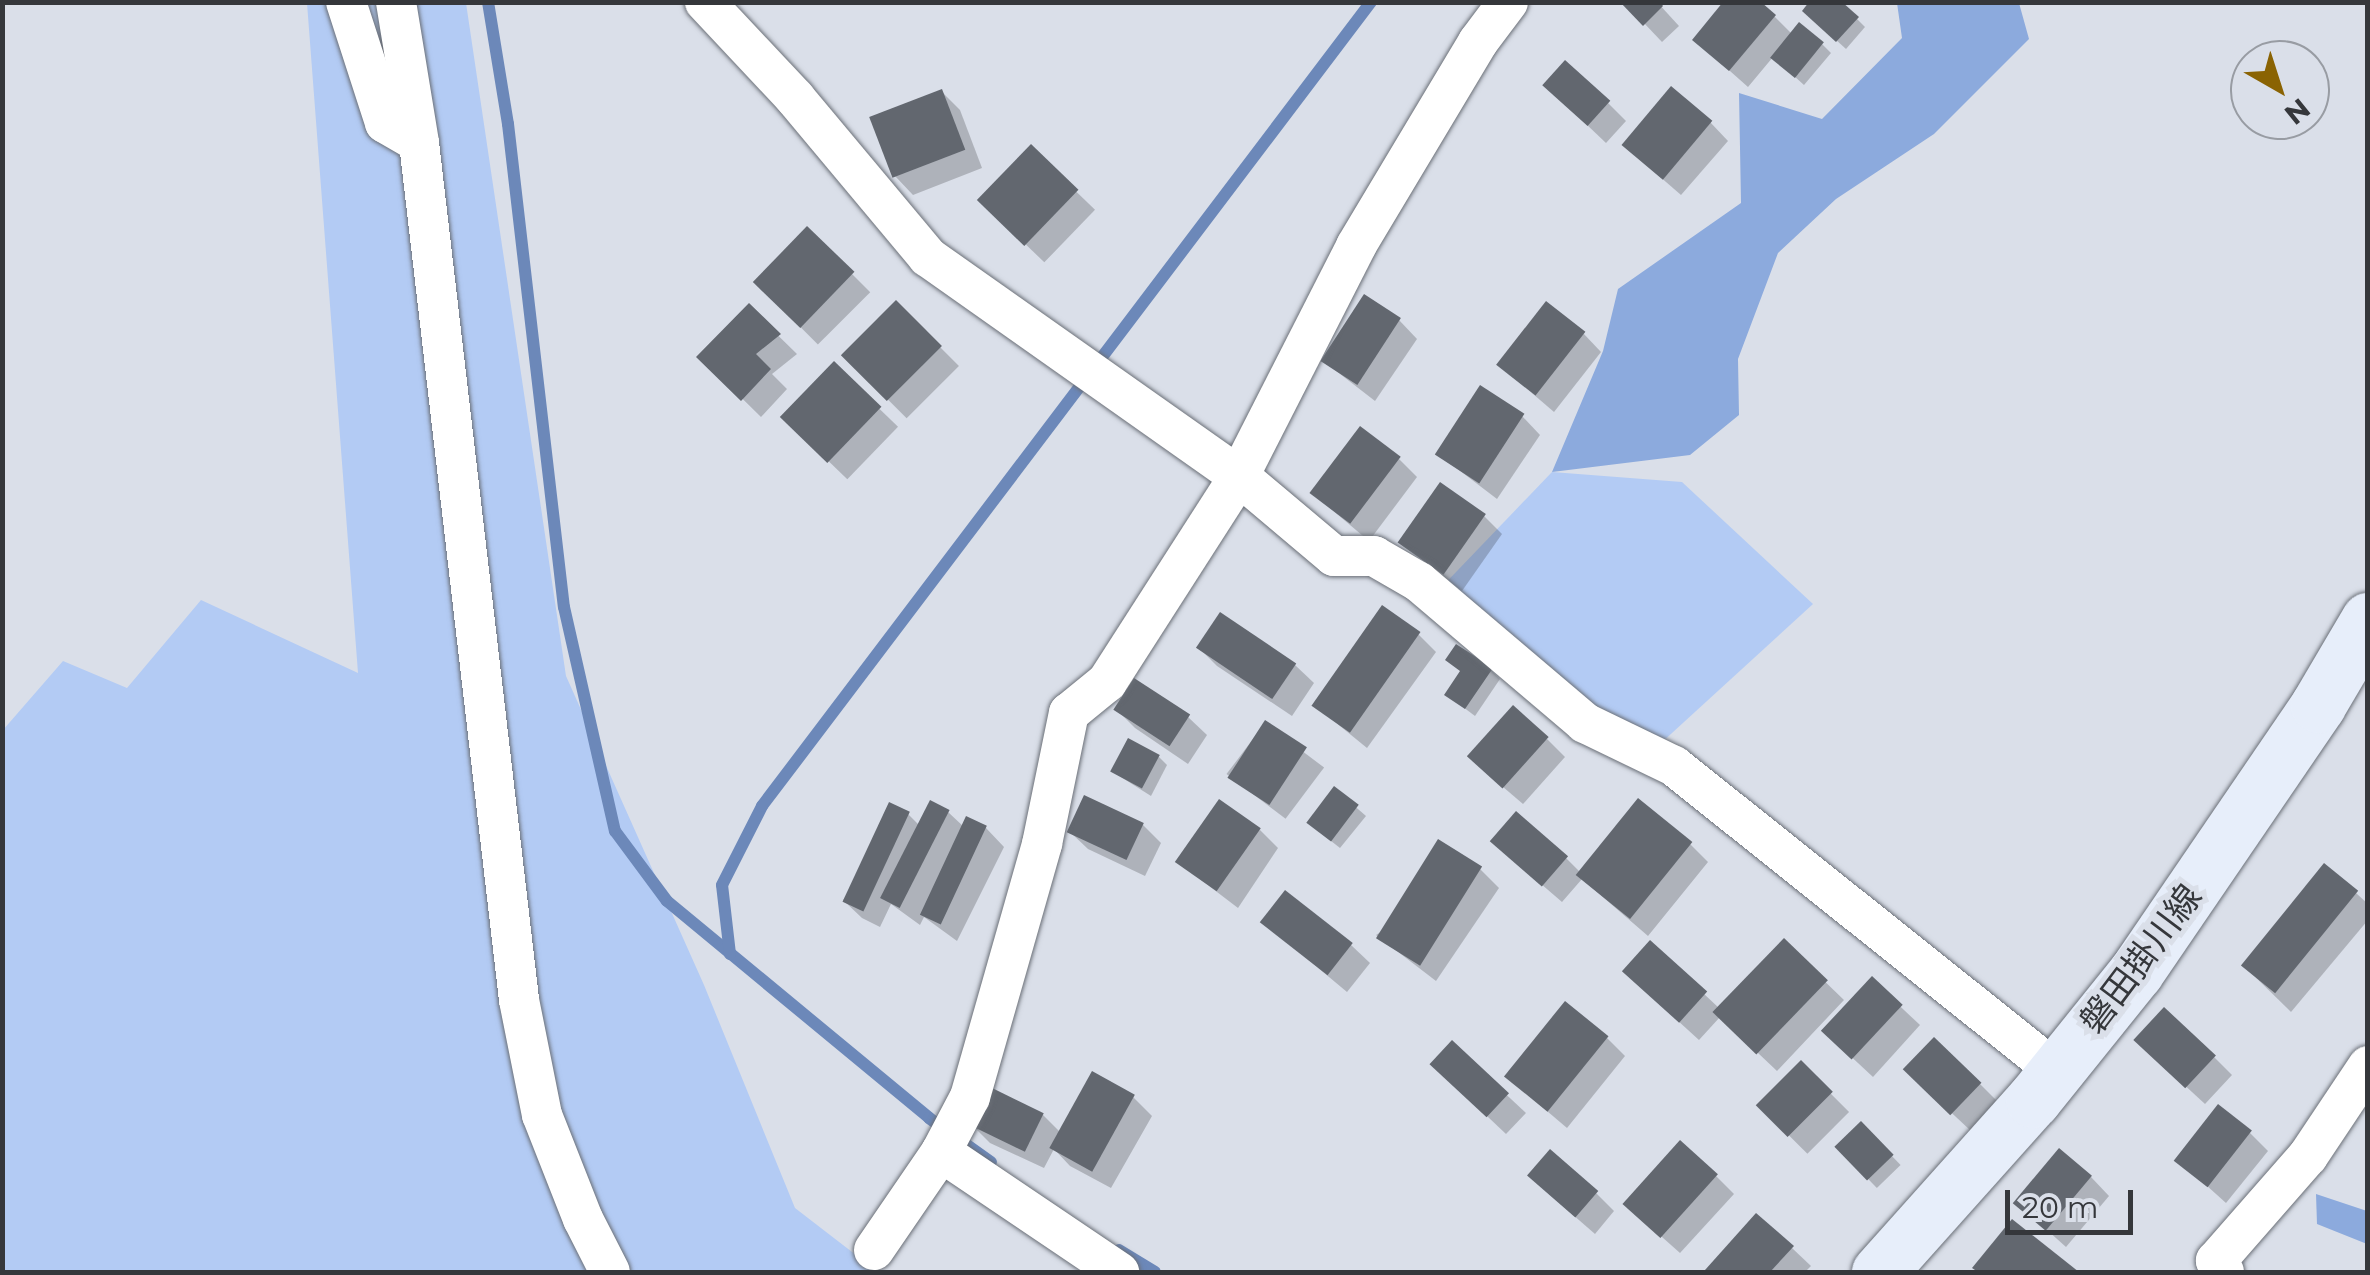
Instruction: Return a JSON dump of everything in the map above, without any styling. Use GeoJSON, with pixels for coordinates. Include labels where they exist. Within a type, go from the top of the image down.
{"type":"FeatureCollection","features":[{"type":"Feature","properties":{"kind":"main road","name":"磐田掛川線"},"geometry":{"type":"LineString","coordinates":[[1880,1272],[2056,1071],[2136,972],[2318,705],[2368,620]]}},
{"type":"Feature","properties":{"kind":"street"},"geometry":{"type":"LineString","coordinates":[[346,2],[384,123],[419,143]]}},
{"type":"Feature","properties":{"kind":"street"},"geometry":{"type":"LineString","coordinates":[[396,2],[419,143],[519,1000],[542,1115],[583,1220],[610,1272]]}},
{"type":"Feature","properties":{"kind":"street"},"geometry":{"type":"LineString","coordinates":[[704,2],[795,98],[928,257],[1239,476],[1334,556],[1374,556],[1418,582],[1585,723],[1674,766],[2056,1071]]}},
{"type":"Feature","properties":{"kind":"street"},"geometry":{"type":"LineString","coordinates":[[874,1250],[941,1152],[970,1096],[1042,844],[1069,713],[1108,682],[1239,476],[1356,246],[1478,42],[1508,2]]}},
{"type":"Feature","properties":{"kind":"street"},"geometry":{"type":"LineString","coordinates":[[2224,1272],[2216,1262],[2308,1156],[2368,1066]]}},
{"type":"Feature","properties":{"kind":"street"},"geometry":{"type":"LineString","coordinates":[[941,1152],[1118,1272]]}},
{"type":"Feature","properties":{"kind":"shaded area"},"geometry":{"type":"Polygon","coordinates":[[[307,3],[466,3],[566,676],[704,985],[795,1208],[878,1272],[3,1272],[3,730],[63,661],[127,688],[201,600],[358,673],[307,3]]]}},
{"type":"Feature","properties":{"kind":"shaded area"},"geometry":{"type":"Polygon","coordinates":[[[1897,3],[2019,3],[2029,39],[1934,134],[1836,199],[1778,253],[1738,359],[1739,415],[1690,455],[1552,472],[1603,351],[1618,289],[1741,203],[1739,93],[1822,119],[1902,38],[1897,3]]]}},
{"type":"Feature","properties":{"kind":"shaded area"},"geometry":{"type":"Polygon","coordinates":[[[1552,472],[1682,482],[1813,604],[1649,754],[1434,595],[1552,472]]]}},
{"type":"Feature","properties":{"kind":"shaded area"},"geometry":{"type":"Polygon","coordinates":[[[2316,1194],[2367,1211],[2367,1244],[2317,1224],[2316,1194]]]}},
{"type":"Feature","properties":{"kind":"building"},"geometry":{"type":"Polygon","coordinates":[[[1620,2],[1660,2],[1663,6],[1643,26],[1620,2]]]}},
{"type":"Feature","properties":{"kind":"building"},"geometry":{"type":"Polygon","coordinates":[[[1723,2],[1761,2],[1776,15],[1729,71],[1692,40],[1723,2]]]}},
{"type":"Feature","properties":{"kind":"building"},"geometry":{"type":"Polygon","coordinates":[[[1809,2],[1842,2],[1859,17],[1836,42],[1802,11],[1809,2]]]}},
{"type":"Feature","properties":{"kind":"building"},"geometry":{"type":"Polygon","coordinates":[[[1799,22],[1824,42],[1795,78],[1770,58],[1799,22]]]}},
{"type":"Feature","properties":{"kind":"building"},"geometry":{"type":"Polygon","coordinates":[[[1565,60],[1610,101],[1588,126],[1542,85],[1565,60]]]}},
{"type":"Feature","properties":{"kind":"building"},"geometry":{"type":"Polygon","coordinates":[[[1671,86],[1712,121],[1663,180],[1622,145],[1671,86]]]}},
{"type":"Feature","properties":{"kind":"building"},"geometry":{"type":"Polygon","coordinates":[[[942,89],[965,150],[892,178],[869,117],[942,89]]]}},
{"type":"Feature","properties":{"kind":"building"},"geometry":{"type":"Polygon","coordinates":[[[1031,144],[1078,190],[1024,246],[977,200],[1031,144]]]}},
{"type":"Feature","properties":{"kind":"building"},"geometry":{"type":"Polygon","coordinates":[[[807,226],[854,272],[800,328],[753,282],[807,226]]]}},
{"type":"Feature","properties":{"kind":"building"},"geometry":{"type":"Polygon","coordinates":[[[1364,294],[1401,318],[1357,385],[1320,361],[1364,294]]]}},
{"type":"Feature","properties":{"kind":"building"},"geometry":{"type":"Polygon","coordinates":[[[896,300],[942,346],[887,401],[841,355],[896,300]]]}},
{"type":"Feature","properties":{"kind":"building"},"geometry":{"type":"Polygon","coordinates":[[[1546,301],[1585,332],[1536,396],[1496,365],[1546,301]]]}},
{"type":"Feature","properties":{"kind":"building"},"geometry":{"type":"Polygon","coordinates":[[[749,303],[781,334],[756,354],[771,369],[741,401],[696,357],[749,303]]]}},
{"type":"Feature","properties":{"kind":"building"},"geometry":{"type":"Polygon","coordinates":[[[834,361],[881,407],[827,463],[780,417],[834,361]]]}},
{"type":"Feature","properties":{"kind":"building"},"geometry":{"type":"Polygon","coordinates":[[[1480,385],[1524,414],[1479,483],[1435,455],[1480,385]]]}},
{"type":"Feature","properties":{"kind":"building"},"geometry":{"type":"Polygon","coordinates":[[[1360,426],[1401,457],[1350,524],[1309,493],[1360,426]]]}},
{"type":"Feature","properties":{"kind":"building"},"geometry":{"type":"Polygon","coordinates":[[[1440,482],[1486,514],[1443,575],[1398,543],[1440,482]]]}},
{"type":"Feature","properties":{"kind":"building"},"geometry":{"type":"Polygon","coordinates":[[[1382,605],[1421,632],[1350,733],[1311,706],[1382,605]]]}},
{"type":"Feature","properties":{"kind":"building"},"geometry":{"type":"Polygon","coordinates":[[[1220,612],[1296,663],[1272,699],[1196,648],[1220,612]]]}},
{"type":"Feature","properties":{"kind":"building"},"geometry":{"type":"Polygon","coordinates":[[[1456,644],[1493,668],[1465,709],[1444,695],[1460,671],[1445,660],[1456,644]]]}},
{"type":"Feature","properties":{"kind":"building"},"geometry":{"type":"Polygon","coordinates":[[[1134,678],[1190,714],[1169,746],[1113,710],[1134,678]]]}},
{"type":"Feature","properties":{"kind":"building"},"geometry":{"type":"Polygon","coordinates":[[[1513,705],[1549,737],[1503,788],[1467,756],[1513,705]]]}},
{"type":"Feature","properties":{"kind":"building"},"geometry":{"type":"Polygon","coordinates":[[[1265,720],[1307,747],[1269,805],[1227,778],[1265,720]]]}},
{"type":"Feature","properties":{"kind":"building"},"geometry":{"type":"Polygon","coordinates":[[[1128,738],[1160,755],[1142,788],[1110,772],[1128,738]]]}},
{"type":"Feature","properties":{"kind":"building"},"geometry":{"type":"Polygon","coordinates":[[[1334,786],[1359,805],[1331,841],[1306,823],[1334,786]]]}},
{"type":"Feature","properties":{"kind":"building"},"geometry":{"type":"Polygon","coordinates":[[[1084,795],[1144,823],[1126,860],[1067,832],[1084,795]]]}},
{"type":"Feature","properties":{"kind":"building"},"geometry":{"type":"Polygon","coordinates":[[[1638,798],[1692,842],[1630,919],[1576,875],[1638,798]]]}},
{"type":"Feature","properties":{"kind":"building"},"geometry":{"type":"Polygon","coordinates":[[[1219,799],[1261,828],[1217,891],[1175,862],[1219,799]]]}},
{"type":"Feature","properties":{"kind":"building"},"geometry":{"type":"Polygon","coordinates":[[[930,800],[950,810],[900,908],[880,898],[930,800]]]}},
{"type":"Feature","properties":{"kind":"building"},"geometry":{"type":"Polygon","coordinates":[[[889,802],[910,812],[863,911],[843,902],[889,802]]]}},
{"type":"Feature","properties":{"kind":"building"},"geometry":{"type":"Polygon","coordinates":[[[1516,811],[1568,856],[1542,886],[1490,841],[1516,811]]]}},
{"type":"Feature","properties":{"kind":"building"},"geometry":{"type":"Polygon","coordinates":[[[966,816],[987,826],[941,925],[920,915],[966,816]]]}},
{"type":"Feature","properties":{"kind":"building"},"geometry":{"type":"Polygon","coordinates":[[[1438,839],[1482,867],[1420,966],[1376,938],[1438,839]]]}},
{"type":"Feature","properties":{"kind":"building"},"geometry":{"type":"Polygon","coordinates":[[[2324,863],[2358,891],[2275,993],[2241,966],[2324,863]]]}},
{"type":"Feature","properties":{"kind":"building"},"geometry":{"type":"Polygon","coordinates":[[[1285,890],[1353,943],[1328,975],[1260,922],[1285,890]]]}},
{"type":"Feature","properties":{"kind":"building"},"geometry":{"type":"Polygon","coordinates":[[[1784,938],[1828,980],[1756,1054],[1712,1012],[1784,938]]]}},
{"type":"Feature","properties":{"kind":"building"},"geometry":{"type":"Polygon","coordinates":[[[1650,940],[1707,992],[1679,1023],[1622,971],[1650,940]]]}},
{"type":"Feature","properties":{"kind":"building"},"geometry":{"type":"Polygon","coordinates":[[[1872,976],[1903,1005],[1852,1059],[1821,1031],[1872,976]]]}},
{"type":"Feature","properties":{"kind":"building"},"geometry":{"type":"Polygon","coordinates":[[[1565,1001],[1609,1036],[1547,1112],[1504,1076],[1565,1001]]]}},
{"type":"Feature","properties":{"kind":"building"},"geometry":{"type":"Polygon","coordinates":[[[2164,1007],[2216,1055],[2185,1088],[2133,1040],[2164,1007]]]}},
{"type":"Feature","properties":{"kind":"building"},"geometry":{"type":"Polygon","coordinates":[[[1934,1037],[1981,1083],[1950,1115],[1903,1069],[1934,1037]]]}},
{"type":"Feature","properties":{"kind":"building"},"geometry":{"type":"Polygon","coordinates":[[[1452,1040],[1509,1093],[1487,1117],[1429,1064],[1452,1040]]]}},
{"type":"Feature","properties":{"kind":"building"},"geometry":{"type":"Polygon","coordinates":[[[1801,1060],[1833,1092],[1788,1137],[1756,1105],[1801,1060]]]}},
{"type":"Feature","properties":{"kind":"building"},"geometry":{"type":"Polygon","coordinates":[[[1092,1071],[1135,1095],[1092,1172],[1049,1148],[1092,1071]]]}},
{"type":"Feature","properties":{"kind":"building"},"geometry":{"type":"Polygon","coordinates":[[[988,1086],[1044,1113],[1025,1152],[969,1125],[988,1086]]]}},
{"type":"Feature","properties":{"kind":"building"},"geometry":{"type":"Polygon","coordinates":[[[2218,1104],[2252,1130],[2208,1187],[2174,1161],[2218,1104]]]}},
{"type":"Feature","properties":{"kind":"building"},"geometry":{"type":"Polygon","coordinates":[[[1861,1121],[1894,1155],[1867,1181],[1834,1147],[1861,1121]]]}},
{"type":"Feature","properties":{"kind":"building"},"geometry":{"type":"Polygon","coordinates":[[[1680,1140],[1718,1174],[1660,1238],[1622,1204],[1680,1140]]]}},
{"type":"Feature","properties":{"kind":"building"},"geometry":{"type":"Polygon","coordinates":[[[2059,1148],[2092,1176],[2046,1231],[2013,1203],[2059,1148]]]}},
{"type":"Feature","properties":{"kind":"building"},"geometry":{"type":"Polygon","coordinates":[[[1550,1149],[1598,1191],[1575,1217],[1527,1175],[1550,1149]]]}},
{"type":"Feature","properties":{"kind":"building"},"geometry":{"type":"Polygon","coordinates":[[[1756,1213],[1794,1246],[1770,1272],[1705,1270],[1756,1213]]]}},
{"type":"Feature","properties":{"kind":"building"},"geometry":{"type":"Polygon","coordinates":[[[2012,1219],[2079,1272],[1978,1272],[1972,1268],[2012,1219]]]}},
{"type":"Feature","properties":{"kind":"waterway"},"geometry":{"type":"LineString","coordinates":[[488,2],[508,124],[564,607],[615,831],[667,901],[929,1118],[991,1162]]}},
{"type":"Feature","properties":{"kind":"waterway"},"geometry":{"type":"LineString","coordinates":[[730,954],[722,885],[762,806],[1371,2]]}},
{"type":"Feature","properties":{"kind":"waterway"},"geometry":{"type":"LineString","coordinates":[[1119,1250],[1155,1272]]}}]}
